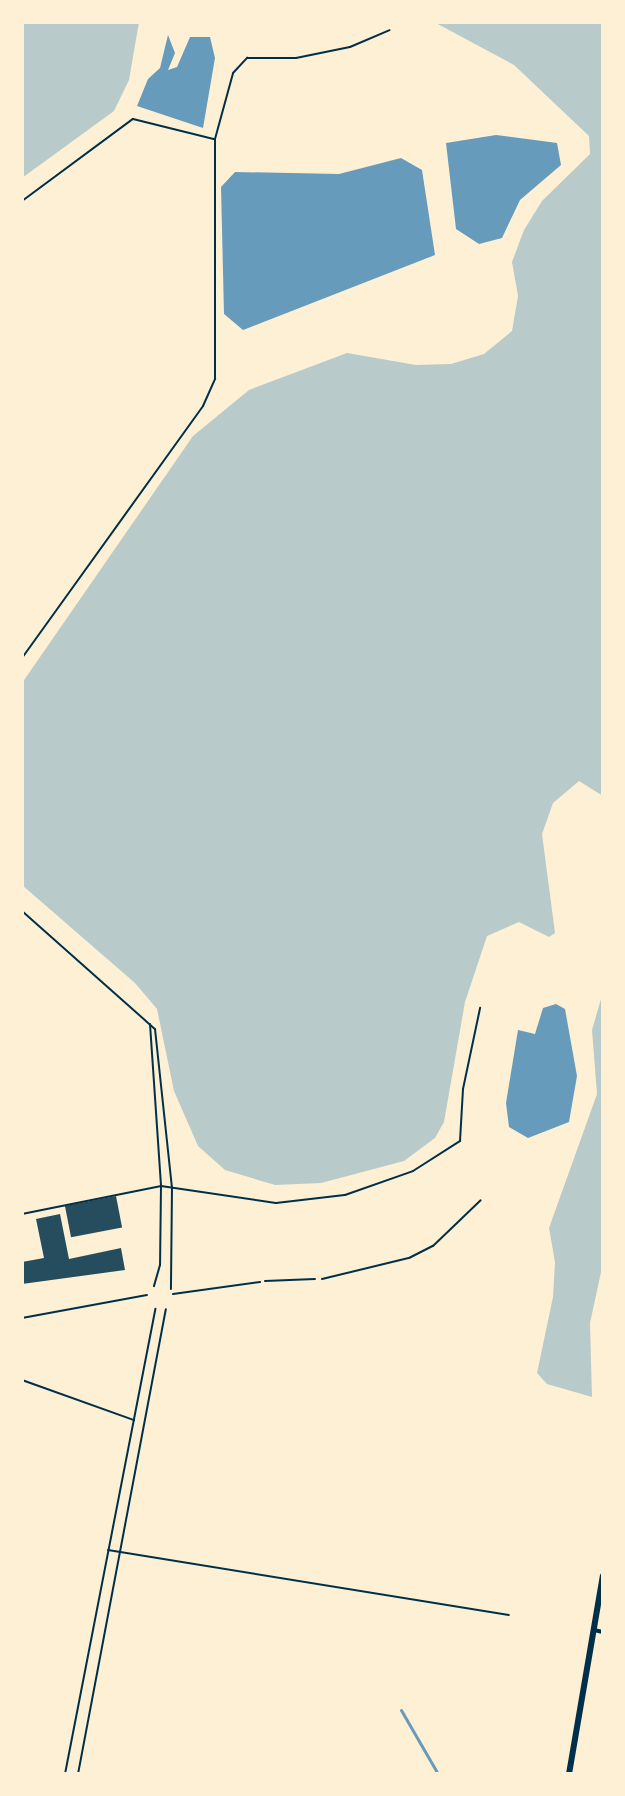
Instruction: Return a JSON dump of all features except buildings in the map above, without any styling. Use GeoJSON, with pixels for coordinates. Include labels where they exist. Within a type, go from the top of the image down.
{"type":"FeatureCollection","features":[{"type":"Feature","properties":{"kind":"main road"},"geometry":{"type":"LineString","coordinates":[[569,1774],[603,1576]]}},
{"type":"Feature","properties":{"kind":"street"},"geometry":{"type":"LineString","coordinates":[[594,1630],[603,1632]]}},
{"type":"Feature","properties":{"kind":"lane"},"geometry":{"type":"LineString","coordinates":[[22,658],[203,406],[215,379],[215,139],[233,73],[247,58],[296,58],[350,47],[390,30]]}},
{"type":"Feature","properties":{"kind":"lane"},"geometry":{"type":"LineString","coordinates":[[22,201],[133,119],[215,139]]}},
{"type":"Feature","properties":{"kind":"lane"},"geometry":{"type":"LineString","coordinates":[[22,911],[150,1023],[159,1044],[172,1187],[171,1289]]}},
{"type":"Feature","properties":{"kind":"lane"},"geometry":{"type":"LineString","coordinates":[[22,1214],[161,1186],[276,1203],[331,1197],[413,1171],[460,1141],[463,1089],[480,1008]]}},
{"type":"Feature","properties":{"kind":"lane"},"geometry":{"type":"LineString","coordinates":[[150,1023],[161,1186],[160,1265],[154,1286]]}},
{"type":"Feature","properties":{"kind":"lane"},"geometry":{"type":"LineString","coordinates":[[322,1279],[409,1258],[433,1246],[481,1200]]}},
{"type":"Feature","properties":{"kind":"lane"},"geometry":{"type":"LineString","coordinates":[[173,1294],[260,1282]]}},
{"type":"Feature","properties":{"kind":"lane"},"geometry":{"type":"LineString","coordinates":[[22,1318],[147,1295]]}},
{"type":"Feature","properties":{"kind":"lane"},"geometry":{"type":"LineString","coordinates":[[65,1774],[155,1309]]}},
{"type":"Feature","properties":{"kind":"lane"},"geometry":{"type":"LineString","coordinates":[[78,1774],[166,1309]]}},
{"type":"Feature","properties":{"kind":"lane"},"geometry":{"type":"LineString","coordinates":[[22,1380],[135,1420]]}},
{"type":"Feature","properties":{"kind":"lane"},"geometry":{"type":"LineString","coordinates":[[108,1550],[509,1615]]}},
{"type":"Feature","properties":{"kind":"path"},"geometry":{"type":"LineString","coordinates":[[260,1282],[322,1279]]}},
{"type":"Feature","properties":{"kind":"shaded area"},"geometry":{"type":"Polygon","coordinates":[[[22,22],[139,22],[129,80],[114,111],[22,178],[22,22]]]}},
{"type":"Feature","properties":{"kind":"shaded area"},"geometry":{"type":"Polygon","coordinates":[[[434,22],[603,22],[603,796],[579,781],[553,803],[542,834],[555,933],[549,937],[519,922],[487,936],[465,1002],[444,1122],[435,1138],[404,1161],[321,1183],[275,1185],[225,1170],[198,1146],[174,1091],[157,1009],[135,983],[22,885],[22,683],[193,436],[249,390],[347,353],[416,365],[451,364],[484,354],[512,331],[518,296],[512,262],[524,230],[542,201],[590,154],[589,136],[514,65],[434,22]]]}},
{"type":"Feature","properties":{"kind":"shaded area"},"geometry":{"type":"Polygon","coordinates":[[[603,992],[603,1263],[590,1323],[592,1397],[547,1384],[537,1373],[553,1297],[555,1262],[549,1228],[597,1094],[592,1030],[603,992]]]}},
{"type":"Feature","properties":{"kind":"water"},"geometry":{"type":"Polygon","coordinates":[[[168,35],[175,53],[168,70],[177,67],[190,37],[210,37],[215,58],[203,128],[137,106],[148,79],[160,68],[168,35]]]}},
{"type":"Feature","properties":{"kind":"water"},"geometry":{"type":"Polygon","coordinates":[[[496,135],[557,143],[561,165],[520,200],[502,238],[479,244],[456,229],[446,143],[496,135]]]}},
{"type":"Feature","properties":{"kind":"water"},"geometry":{"type":"Polygon","coordinates":[[[401,158],[422,170],[435,255],[243,330],[224,314],[221,187],[235,172],[339,174],[401,158]]]}},
{"type":"Feature","properties":{"kind":"water"},"geometry":{"type":"Polygon","coordinates":[[[556,1004],[565,1009],[577,1076],[569,1122],[528,1138],[509,1127],[506,1103],[518,1030],[535,1034],[543,1008],[556,1004]]]}},
{"type":"Feature","properties":{"kind":"waterway"},"geometry":{"type":"LineString","coordinates":[[401,1710],[438,1774]]}}]}
